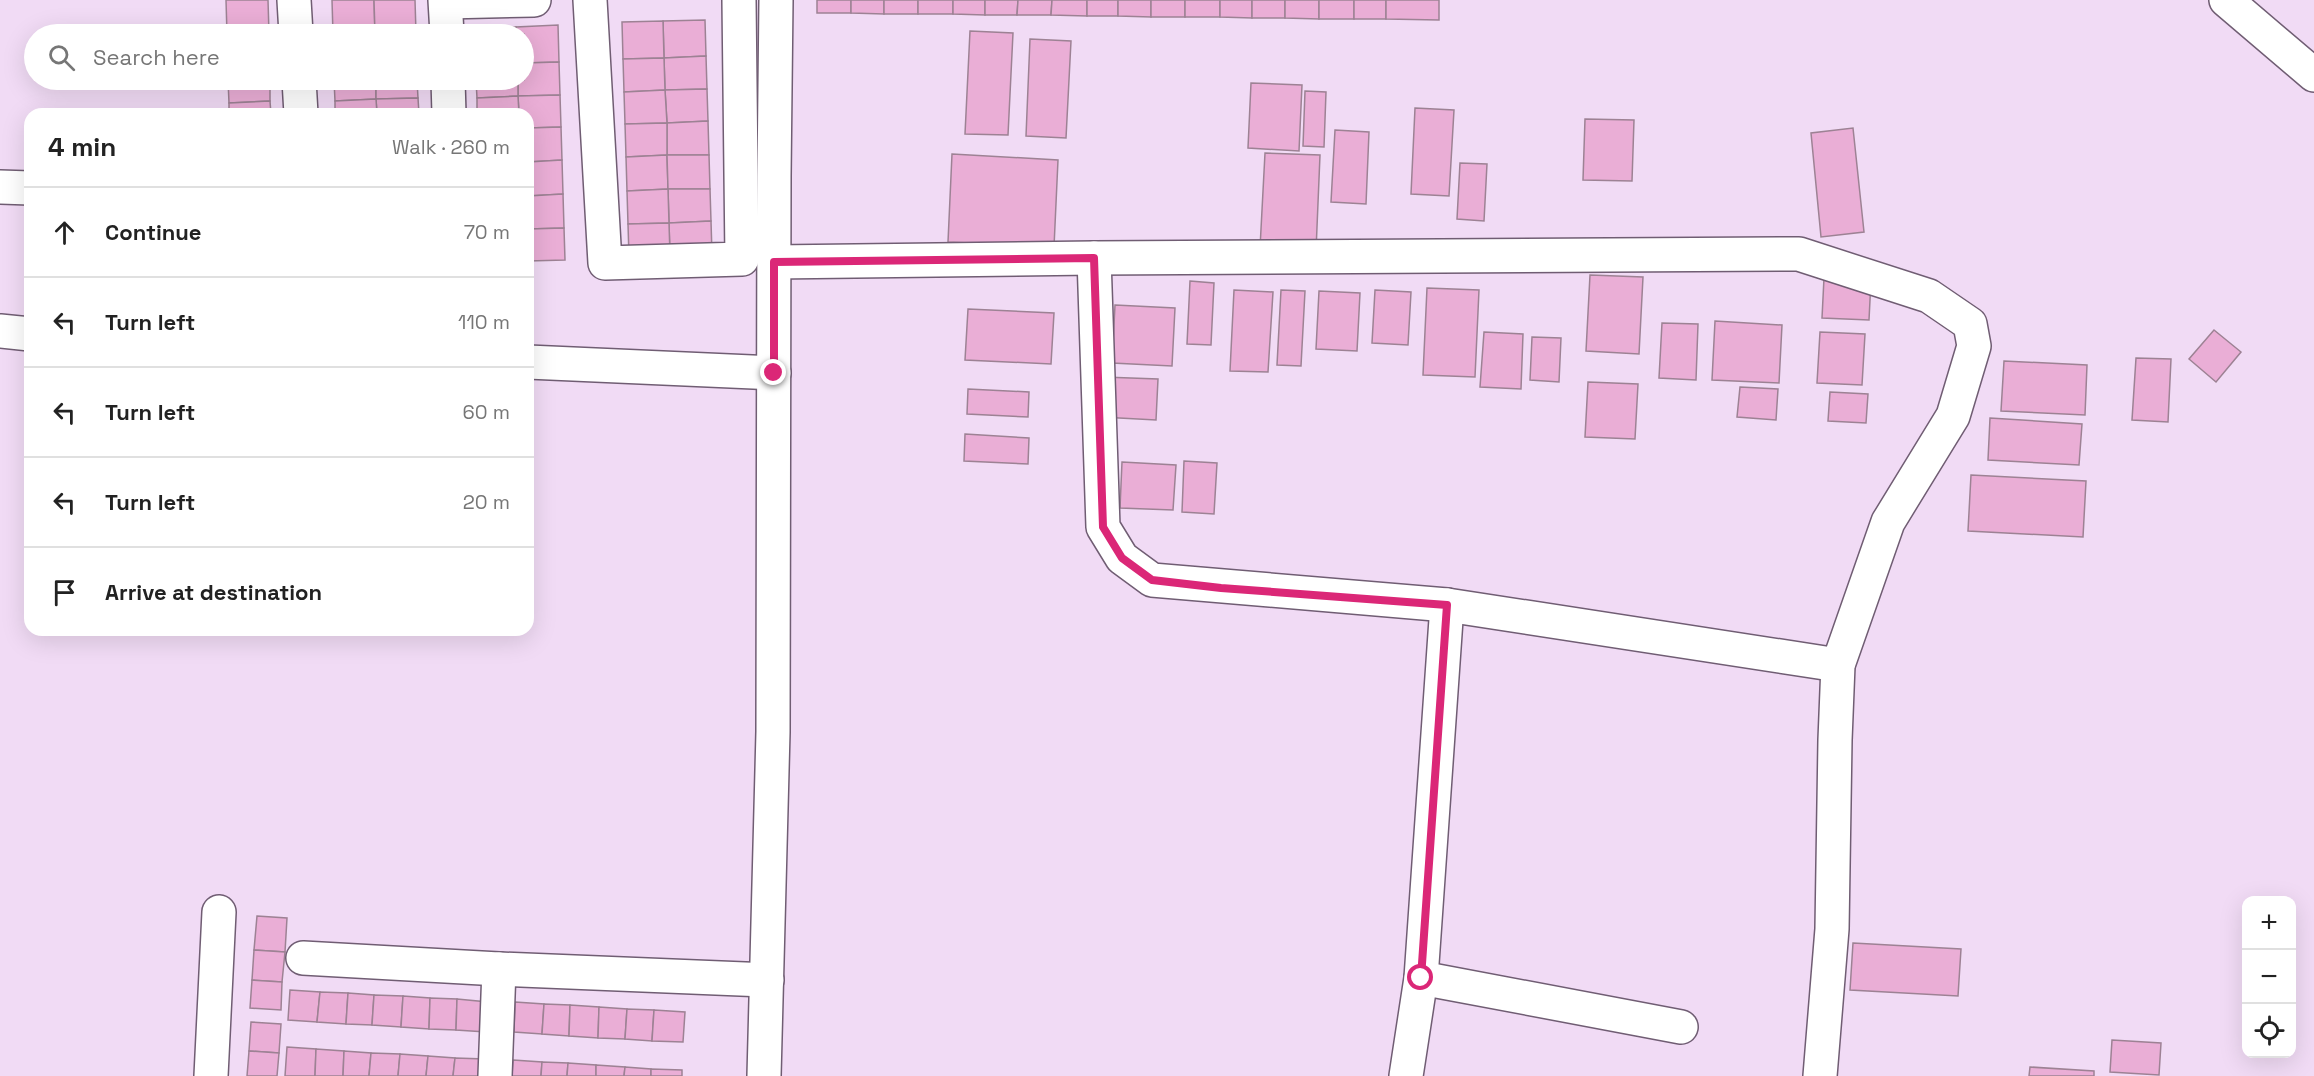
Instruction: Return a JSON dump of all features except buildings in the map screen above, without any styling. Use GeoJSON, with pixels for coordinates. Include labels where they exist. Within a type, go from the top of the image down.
{"type":"FeatureCollection","features":[{"type":"Feature","properties":{"kind":"street"},"geometry":{"type":"LineString","coordinates":[[294,0],[295,24]]}},
{"type":"Feature","properties":{"kind":"street"},"geometry":{"type":"LineString","coordinates":[[447,24],[446,1],[534,0]]}},
{"type":"Feature","properties":{"kind":"street"},"geometry":{"type":"LineString","coordinates":[[590,0],[605,263],[742,259],[739,0]]}},
{"type":"Feature","properties":{"kind":"street"},"geometry":{"type":"LineString","coordinates":[[764,1076],[773,732],[776,0]]}},
{"type":"Feature","properties":{"kind":"street"},"geometry":{"type":"LineString","coordinates":[[2226,0],[2314,75]]}},
{"type":"Feature","properties":{"kind":"street"},"geometry":{"type":"LineString","coordinates":[[300,90],[301,108]]}},
{"type":"Feature","properties":{"kind":"street"},"geometry":{"type":"LineString","coordinates":[[448,90],[449,108]]}},
{"type":"Feature","properties":{"kind":"street"},"geometry":{"type":"LineString","coordinates":[[0,187],[24,188]]}},
{"type":"Feature","properties":{"kind":"street"},"geometry":{"type":"LineString","coordinates":[[774,262],[1799,254],[1929,296],[1970,324],[1974,346],[1953,416],[1888,522],[1838,665],[1832,929],[1820,1076]]}},
{"type":"Feature","properties":{"kind":"street"},"geometry":{"type":"LineString","coordinates":[[1094,258],[1103,527],[1122,558],[1152,580],[1221,588],[1447,605],[1838,665]]}},
{"type":"Feature","properties":{"kind":"street"},"geometry":{"type":"LineString","coordinates":[[0,331],[24,333]]}},
{"type":"Feature","properties":{"kind":"street"},"geometry":{"type":"LineString","coordinates":[[534,362],[774,373]]}},
{"type":"Feature","properties":{"kind":"street"},"geometry":{"type":"LineString","coordinates":[[1406,1076],[1421,978],[1447,605]]}},
{"type":"Feature","properties":{"kind":"street"},"geometry":{"type":"LineString","coordinates":[[211,1076],[219,912]]}},
{"type":"Feature","properties":{"kind":"street"},"geometry":{"type":"LineString","coordinates":[[303,958],[767,980]]}},
{"type":"Feature","properties":{"kind":"street"},"geometry":{"type":"LineString","coordinates":[[495,1076],[499,969]]}},
{"type":"Feature","properties":{"kind":"street"},"geometry":{"type":"LineString","coordinates":[[1421,978],[1681,1027]]}},
{"type":"Feature","properties":{"kind":"route"},"geometry":{"type":"LineString","coordinates":[[774,373],[774,262],[1094,258],[1103,527],[1122,558],[1152,580],[1221,588],[1447,605],[1421,978]]}}]}
